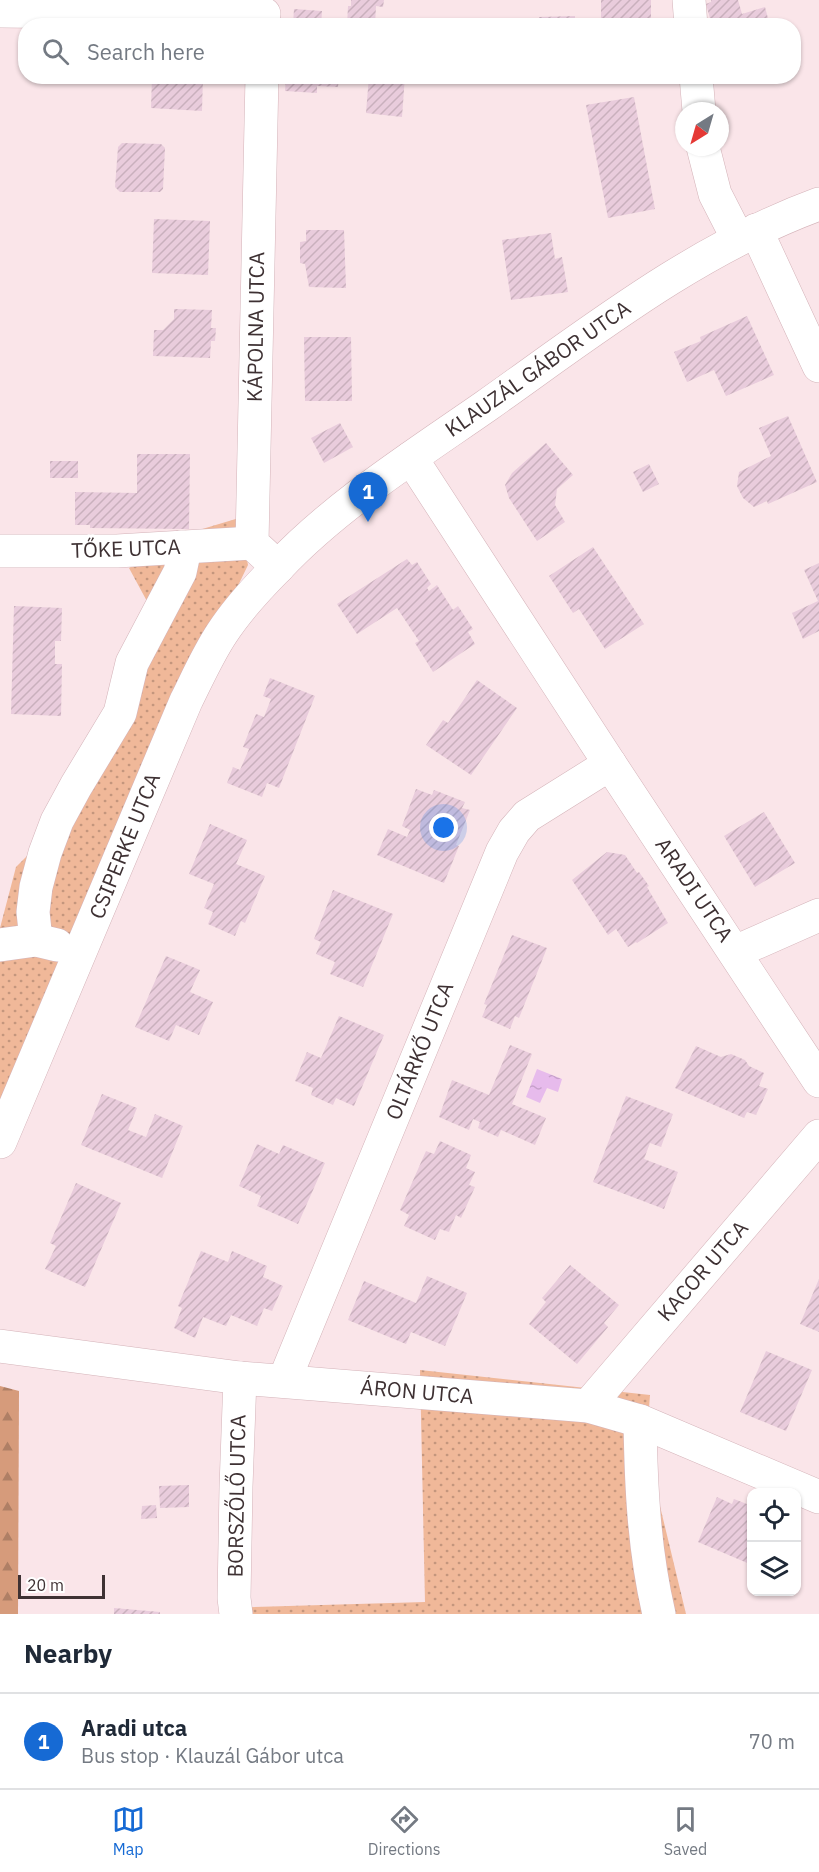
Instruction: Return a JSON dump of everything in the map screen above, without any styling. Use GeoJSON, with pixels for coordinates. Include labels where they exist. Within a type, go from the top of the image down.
{"type":"FeatureCollection","features":[{"type":"Feature","properties":{"kind":"street"},"geometry":{"type":"LineString","coordinates":[[689,0],[690,18]]}},
{"type":"Feature","properties":{"kind":"street"},"geometry":{"type":"LineString","coordinates":[[0,11],[264,13]]}},
{"type":"Feature","properties":{"kind":"street","name":"KÁPOLNA UTCA"},"geometry":{"type":"LineString","coordinates":[[252,543],[262,84]]}},
{"type":"Feature","properties":{"kind":"street"},"geometry":{"type":"LineString","coordinates":[[697,84],[698,102]]}},
{"type":"Feature","properties":{"kind":"street"},"geometry":{"type":"LineString","coordinates":[[705,156],[715,194],[747,234],[819,366]]}},
{"type":"Feature","properties":{"kind":"street","name":"KLAUZÁL GÁBOR UTCA"},"geometry":{"type":"LineString","coordinates":[[278,567],[307,539],[411,458],[647,292],[747,234],[819,204]]}},
{"type":"Feature","properties":{"kind":"street","name":"ARADI UTCA"},"geometry":{"type":"LineString","coordinates":[[411,458],[819,1081]]}},
{"type":"Feature","properties":{"kind":"street"},"geometry":{"type":"LineString","coordinates":[[252,543],[278,567]]}},
{"type":"Feature","properties":{"kind":"street","name":"TŐKE UTCA"},"geometry":{"type":"LineString","coordinates":[[0,551],[107,551],[252,543]]}},
{"type":"Feature","properties":{"kind":"street"},"geometry":{"type":"LineString","coordinates":[[36,940],[33,912],[36,887],[45,853],[57,821],[120,712],[132,663],[180,572],[183,558],[181,547]]}},
{"type":"Feature","properties":{"kind":"street","name":"CSIPERKE UTCA"},"geometry":{"type":"LineString","coordinates":[[0,1142],[161,759],[205,663],[222,632],[278,567]]}},
{"type":"Feature","properties":{"kind":"street","name":"OLTÁRKŐ UTCA"},"geometry":{"type":"LineString","coordinates":[[284,1381],[502,852],[514,831],[527,816],[610,764]]}},
{"type":"Feature","properties":{"kind":"street"},"geometry":{"type":"LineString","coordinates":[[735,952],[819,915]]}},
{"type":"Feature","properties":{"kind":"street"},"geometry":{"type":"LineString","coordinates":[[0,945],[36,940],[46,941],[80,956]]}},
{"type":"Feature","properties":{"kind":"street","name":"KACOR UTCA"},"geometry":{"type":"LineString","coordinates":[[588,1406],[819,1136]]}},
{"type":"Feature","properties":{"kind":"street","name":"ÁRON UTCA"},"geometry":{"type":"LineString","coordinates":[[0,1346],[240,1378],[588,1406],[640,1421],[819,1497]]}},
{"type":"Feature","properties":{"kind":"street","name":"BORSZŐLŐ UTCA"},"geometry":{"type":"LineString","coordinates":[[236,1614],[234,1598],[240,1378]]}},
{"type":"Feature","properties":{"kind":"street"},"geometry":{"type":"LineString","coordinates":[[640,1421],[644,1528],[650,1574],[659,1614]]}},
{"type":"Feature","properties":{"kind":"shaded area"},"geometry":{"type":"Polygon","coordinates":[[[239,518],[248,565],[183,699],[0,1129],[0,928],[16,867],[89,794],[162,629],[129,568],[189,533],[239,518]]]}},
{"type":"Feature","properties":{"kind":"shaded area"},"geometry":{"type":"Polygon","coordinates":[[[420,1370],[650,1395],[646,1448],[686,1614],[223,1614],[224,1608],[425,1602],[420,1370]]]}},
{"type":"Feature","properties":{"kind":"green space"},"geometry":{"type":"Polygon","coordinates":[[[0,1386],[19,1391],[18,1614],[0,1614],[0,1386]]]}},
{"type":"Feature","properties":{"kind":"water"},"geometry":{"type":"Polygon","coordinates":[[[537,1069],[562,1079],[558,1092],[547,1088],[540,1103],[526,1097],[537,1069]]]}},
{"type":"Feature","properties":{"kind":"building"},"geometry":{"type":"Polygon","coordinates":[[[351,0],[384,0],[383,7],[376,6],[375,18],[347,18],[348,6],[351,6],[351,0]]]}},
{"type":"Feature","properties":{"kind":"building"},"geometry":{"type":"Polygon","coordinates":[[[601,0],[651,0],[651,18],[601,18],[601,0]]]}},
{"type":"Feature","properties":{"kind":"building"},"geometry":{"type":"Polygon","coordinates":[[[711,0],[738,0],[742,14],[765,7],[768,18],[710,18],[706,4],[711,0]]]}},
{"type":"Feature","properties":{"kind":"building"},"geometry":{"type":"Polygon","coordinates":[[[294,9],[322,11],[322,18],[293,18],[294,9]]]}},
{"type":"Feature","properties":{"kind":"building"},"geometry":{"type":"Polygon","coordinates":[[[575,16],[575,18],[539,18],[575,16]]]}},
{"type":"Feature","properties":{"kind":"building"},"geometry":{"type":"Polygon","coordinates":[[[152,84],[203,84],[202,111],[151,108],[152,84]]]}},
{"type":"Feature","properties":{"kind":"building"},"geometry":{"type":"Polygon","coordinates":[[[285,84],[338,84],[338,87],[317,86],[317,93],[285,91],[285,84]]]}},
{"type":"Feature","properties":{"kind":"building"},"geometry":{"type":"Polygon","coordinates":[[[368,84],[404,84],[402,117],[366,113],[368,84]]]}},
{"type":"Feature","properties":{"kind":"building"},"geometry":{"type":"Polygon","coordinates":[[[634,97],[655,209],[608,218],[586,105],[634,97]]]}},
{"type":"Feature","properties":{"kind":"building"},"geometry":{"type":"Polygon","coordinates":[[[122,143],[161,144],[165,148],[163,189],[160,192],[120,192],[115,187],[118,147],[122,143]]]}},
{"type":"Feature","properties":{"kind":"building"},"geometry":{"type":"Polygon","coordinates":[[[154,219],[210,221],[208,275],[152,273],[154,219]]]}},
{"type":"Feature","properties":{"kind":"building"},"geometry":{"type":"Polygon","coordinates":[[[306,230],[344,230],[346,288],[309,287],[305,264],[300,263],[300,242],[306,241],[306,230]]]}},
{"type":"Feature","properties":{"kind":"building"},"geometry":{"type":"Polygon","coordinates":[[[551,233],[555,259],[562,257],[568,292],[511,300],[502,240],[551,233]]]}},
{"type":"Feature","properties":{"kind":"building"},"geometry":{"type":"Polygon","coordinates":[[[174,309],[212,310],[211,328],[216,328],[215,341],[211,341],[210,358],[153,356],[154,330],[163,330],[174,319],[174,309]]]}},
{"type":"Feature","properties":{"kind":"building"},"geometry":{"type":"Polygon","coordinates":[[[747,316],[774,375],[726,396],[714,370],[687,382],[674,352],[701,341],[700,337],[747,316]]]}},
{"type":"Feature","properties":{"kind":"building"},"geometry":{"type":"Polygon","coordinates":[[[304,337],[351,337],[352,401],[305,401],[304,337]]]}},
{"type":"Feature","properties":{"kind":"building"},"geometry":{"type":"Polygon","coordinates":[[[788,416],[817,482],[768,504],[767,501],[754,507],[743,498],[737,486],[739,472],[771,456],[759,428],[788,416]]]}},
{"type":"Feature","properties":{"kind":"building"},"geometry":{"type":"Polygon","coordinates":[[[340,423],[353,447],[324,463],[311,438],[340,423]]]}},
{"type":"Feature","properties":{"kind":"building"},"geometry":{"type":"Polygon","coordinates":[[[546,443],[573,475],[557,489],[555,505],[565,522],[537,541],[509,498],[505,485],[512,473],[546,443]]]}},
{"type":"Feature","properties":{"kind":"building"},"geometry":{"type":"Polygon","coordinates":[[[137,454],[190,454],[189,529],[90,528],[90,525],[75,525],[75,492],[137,493],[137,454]]]}},
{"type":"Feature","properties":{"kind":"building"},"geometry":{"type":"Polygon","coordinates":[[[50,461],[78,461],[78,478],[50,478],[50,461]]]}},
{"type":"Feature","properties":{"kind":"building"},"geometry":{"type":"Polygon","coordinates":[[[649,464],[659,484],[643,492],[633,472],[649,464]]]}},
{"type":"Feature","properties":{"kind":"building"},"geometry":{"type":"Polygon","coordinates":[[[593,547],[644,624],[605,649],[579,609],[573,613],[549,576],[593,547]]]}},
{"type":"Feature","properties":{"kind":"building"},"geometry":{"type":"Polygon","coordinates":[[[407,559],[412,565],[417,562],[431,584],[427,588],[429,591],[437,585],[453,610],[458,606],[473,629],[468,632],[475,644],[433,672],[415,643],[419,641],[397,608],[357,634],[337,604],[407,559]]]}},
{"type":"Feature","properties":{"kind":"building"},"geometry":{"type":"Polygon","coordinates":[[[819,563],[819,631],[803,639],[792,613],[818,601],[804,570],[819,563]]]}},
{"type":"Feature","properties":{"kind":"building"},"geometry":{"type":"Polygon","coordinates":[[[14,606],[62,608],[61,641],[55,641],[55,664],[62,664],[61,716],[11,714],[14,606]]]}},
{"type":"Feature","properties":{"kind":"building"},"geometry":{"type":"Polygon","coordinates":[[[270,678],[315,696],[279,788],[267,783],[262,797],[227,783],[233,767],[240,770],[249,749],[243,747],[256,714],[264,717],[271,699],[263,696],[270,678]]]}},
{"type":"Feature","properties":{"kind":"building"},"geometry":{"type":"Polygon","coordinates":[[[477,680],[517,708],[471,775],[426,745],[443,720],[448,723],[477,680]]]}},
{"type":"Feature","properties":{"kind":"building"},"geometry":{"type":"Polygon","coordinates":[[[416,789],[432,795],[434,790],[465,802],[462,808],[470,810],[444,883],[377,855],[388,829],[407,837],[410,830],[402,826],[416,789]]]}},
{"type":"Feature","properties":{"kind":"building"},"geometry":{"type":"Polygon","coordinates":[[[764,812],[795,863],[755,887],[724,836],[764,812]]]}},
{"type":"Feature","properties":{"kind":"building"},"geometry":{"type":"Polygon","coordinates":[[[210,824],[247,840],[236,864],[265,876],[245,923],[241,921],[235,936],[208,924],[213,912],[204,908],[214,884],[189,874],[210,824]]]}},
{"type":"Feature","properties":{"kind":"building"},"geometry":{"type":"Polygon","coordinates":[[[607,852],[625,855],[649,886],[647,887],[668,923],[628,947],[616,929],[608,935],[572,880],[607,852]]]}},
{"type":"Feature","properties":{"kind":"building"},"geometry":{"type":"Polygon","coordinates":[[[333,890],[393,914],[363,987],[330,974],[335,962],[316,954],[321,942],[314,939],[333,890]]]}},
{"type":"Feature","properties":{"kind":"building"},"geometry":{"type":"Polygon","coordinates":[[[512,935],[547,948],[519,1018],[515,1016],[510,1029],[482,1017],[487,1005],[484,1004],[512,935]]]}},
{"type":"Feature","properties":{"kind":"building"},"geometry":{"type":"Polygon","coordinates":[[[166,956],[200,970],[190,992],[213,1002],[199,1035],[176,1025],[169,1041],[135,1027],[166,956]]]}},
{"type":"Feature","properties":{"kind":"building"},"geometry":{"type":"Polygon","coordinates":[[[339,1016],[384,1035],[354,1106],[336,1098],[333,1105],[311,1095],[313,1088],[295,1081],[307,1052],[321,1058],[339,1016]]]}},
{"type":"Feature","properties":{"kind":"building"},"geometry":{"type":"Polygon","coordinates":[[[510,1045],[532,1054],[512,1104],[546,1118],[535,1145],[501,1130],[498,1137],[478,1128],[480,1122],[473,1119],[469,1130],[439,1117],[452,1080],[489,1095],[510,1045]]]}},
{"type":"Feature","properties":{"kind":"building"},"geometry":{"type":"Polygon","coordinates":[[[696,1046],[721,1057],[731,1054],[764,1073],[759,1086],[768,1089],[756,1115],[747,1112],[744,1118],[675,1088],[696,1046]]]}},
{"type":"Feature","properties":{"kind":"building"},"geometry":{"type":"Polygon","coordinates":[[[102,1094],[137,1108],[128,1130],[146,1137],[155,1114],[183,1126],[162,1178],[81,1145],[102,1094]]]}},
{"type":"Feature","properties":{"kind":"building"},"geometry":{"type":"Polygon","coordinates":[[[626,1096],[673,1114],[661,1147],[650,1143],[644,1159],[678,1172],[664,1209],[593,1182],[626,1096]]]}},
{"type":"Feature","properties":{"kind":"building"},"geometry":{"type":"Polygon","coordinates":[[[440,1141],[471,1155],[466,1168],[475,1172],[469,1185],[475,1187],[461,1218],[456,1215],[449,1232],[440,1229],[435,1240],[404,1226],[409,1215],[400,1210],[426,1151],[434,1154],[440,1141]]]}},
{"type":"Feature","properties":{"kind":"building"},"geometry":{"type":"Polygon","coordinates":[[[257,1144],[279,1154],[283,1145],[325,1163],[298,1224],[257,1206],[261,1196],[239,1186],[257,1144]]]}},
{"type":"Feature","properties":{"kind":"building"},"geometry":{"type":"Polygon","coordinates":[[[76,1183],[121,1203],[85,1287],[45,1269],[56,1246],[50,1243],[76,1183]]]}},
{"type":"Feature","properties":{"kind":"building"},"geometry":{"type":"Polygon","coordinates":[[[201,1251],[228,1262],[232,1251],[267,1266],[263,1277],[283,1286],[272,1311],[264,1308],[257,1326],[231,1315],[226,1326],[203,1317],[195,1338],[174,1328],[182,1308],[178,1306],[201,1251]]]}},
{"type":"Feature","properties":{"kind":"building"},"geometry":{"type":"Polygon","coordinates":[[[570,1265],[619,1305],[604,1323],[608,1327],[577,1364],[529,1324],[546,1302],[542,1298],[570,1265]]]}},
{"type":"Feature","properties":{"kind":"building"},"geometry":{"type":"Polygon","coordinates":[[[427,1276],[467,1293],[445,1346],[411,1332],[406,1344],[348,1320],[364,1281],[416,1303],[427,1276]]]}},
{"type":"Feature","properties":{"kind":"building"},"geometry":{"type":"Polygon","coordinates":[[[819,1279],[819,1332],[800,1324],[819,1279]]]}},
{"type":"Feature","properties":{"kind":"building"},"geometry":{"type":"Polygon","coordinates":[[[766,1351],[812,1370],[786,1431],[740,1412],[766,1351]]]}},
{"type":"Feature","properties":{"kind":"building"},"geometry":{"type":"Polygon","coordinates":[[[189,1485],[189,1507],[160,1508],[159,1486],[189,1485]]]}},
{"type":"Feature","properties":{"kind":"building"},"geometry":{"type":"Polygon","coordinates":[[[717,1497],[732,1504],[734,1499],[747,1504],[747,1563],[698,1542],[717,1497]]]}},
{"type":"Feature","properties":{"kind":"building"},"geometry":{"type":"Polygon","coordinates":[[[156,1505],[157,1518],[141,1519],[142,1506],[156,1505]]]}},
{"type":"Feature","properties":{"kind":"building"},"geometry":{"type":"Polygon","coordinates":[[[114,1608],[160,1612],[160,1614],[114,1614],[114,1608]]]}},
{"type":"Feature","properties":{"kind":"place","name":"Aradi utca"},"geometry":{"type":"Point","coordinates":[368,522]}}]}
